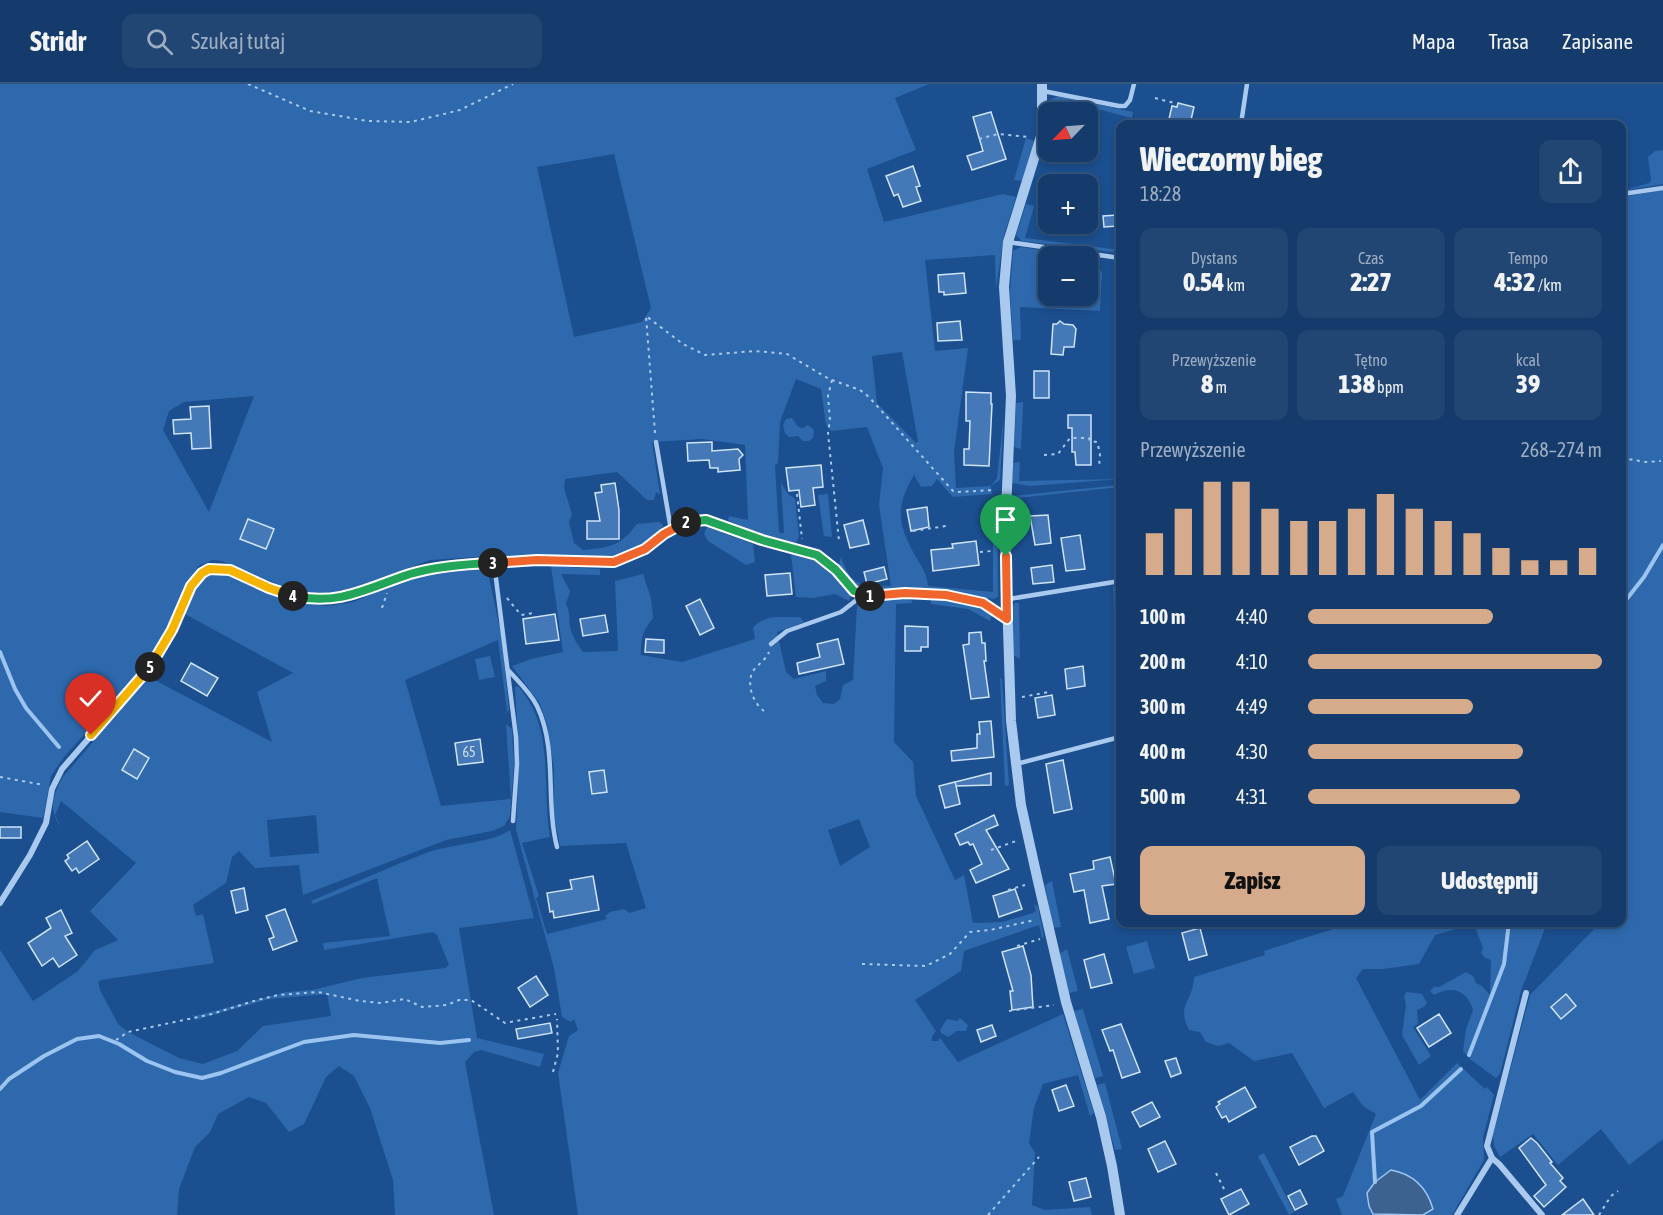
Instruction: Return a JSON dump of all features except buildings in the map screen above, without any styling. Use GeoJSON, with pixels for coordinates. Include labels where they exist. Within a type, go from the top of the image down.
{"type":"FeatureCollection","features":[{"type":"Feature","properties":{"kind":"street"},"geometry":{"type":"LineString","coordinates":[[1043,88],[1042,133],[1008,242],[1004,287],[1011,396],[1006,491],[1006,599],[1015,764],[1046,917],[1066,1002],[1101,1117],[1117,1189],[1120,1215]]}},
{"type":"Feature","properties":{"kind":"street"},"geometry":{"type":"LineString","coordinates":[[0,903],[30,855],[46,823],[52,789],[62,769],[152,666],[172,630],[191,586],[202,573],[209,569],[230,570],[269,588],[307,599],[329,600],[348,597],[430,569],[453,565],[537,560],[614,562],[645,549],[671,530],[694,519],[706,520],[762,540],[806,551],[826,561],[854,591],[863,595],[875,597],[922,592],[946,595],[983,603],[1007,619]]}},
{"type":"Feature","properties":{"kind":"street"},"geometry":{"type":"LineString","coordinates":[[1526,993],[1487,1146],[1492,1158],[1542,1215]]}},
{"type":"Feature","properties":{"kind":"street"},"geometry":{"type":"LineString","coordinates":[[1457,1215],[1492,1158]]}},
{"type":"Feature","properties":{"kind":"lane"},"geometry":{"type":"LineString","coordinates":[[1043,88],[1119,106],[1125,105],[1130,100],[1134,84]]}},
{"type":"Feature","properties":{"kind":"lane"},"geometry":{"type":"LineString","coordinates":[[1242,120],[1247,84]]}},
{"type":"Feature","properties":{"kind":"lane"},"geometry":{"type":"LineString","coordinates":[[1626,193],[1663,188]]}},
{"type":"Feature","properties":{"kind":"lane"},"geometry":{"type":"LineString","coordinates":[[1008,242],[1116,257]]}},
{"type":"Feature","properties":{"kind":"lane"},"geometry":{"type":"LineString","coordinates":[[656,442],[671,530]]}},
{"type":"Feature","properties":{"kind":"lane"},"geometry":{"type":"LineString","coordinates":[[494,563],[508,669],[517,764],[513,821]]}},
{"type":"Feature","properties":{"kind":"lane"},"geometry":{"type":"LineString","coordinates":[[1006,599],[1116,582]]}},
{"type":"Feature","properties":{"kind":"lane"},"geometry":{"type":"LineString","coordinates":[[771,644],[787,631],[841,612],[863,595]]}},
{"type":"Feature","properties":{"kind":"lane"},"geometry":{"type":"LineString","coordinates":[[508,669],[536,704],[543,722],[550,763],[551,824],[557,846]]}},
{"type":"Feature","properties":{"kind":"lane"},"geometry":{"type":"LineString","coordinates":[[1015,764],[1116,738]]}},
{"type":"Feature","properties":{"kind":"path"},"geometry":{"type":"LineString","coordinates":[[248,84],[310,111],[368,121],[411,122],[460,110],[513,84]]}},
{"type":"Feature","properties":{"kind":"path"},"geometry":{"type":"LineString","coordinates":[[1155,98],[1174,103]]}},
{"type":"Feature","properties":{"kind":"path"},"geometry":{"type":"LineString","coordinates":[[979,139],[998,134],[1026,136]]}},
{"type":"Feature","properties":{"kind":"path"},"geometry":{"type":"LineString","coordinates":[[656,442],[646,316],[683,344],[705,355],[755,351],[787,354],[832,380],[860,390],[953,491],[1006,491]]}},
{"type":"Feature","properties":{"kind":"path"},"geometry":{"type":"LineString","coordinates":[[832,380],[828,396],[830,420],[828,433],[839,541]]}},
{"type":"Feature","properties":{"kind":"path"},"geometry":{"type":"LineString","coordinates":[[1044,455],[1058,454],[1071,438],[1089,438],[1090,441],[1097,442],[1100,453],[1099,468]]}},
{"type":"Feature","properties":{"kind":"path"},"geometry":{"type":"LineString","coordinates":[[1626,459],[1646,462],[1661,461]]}},
{"type":"Feature","properties":{"kind":"path"},"geometry":{"type":"LineString","coordinates":[[797,495],[802,536]]}},
{"type":"Feature","properties":{"kind":"path"},"geometry":{"type":"LineString","coordinates":[[913,531],[946,526]]}},
{"type":"Feature","properties":{"kind":"path"},"geometry":{"type":"LineString","coordinates":[[980,552],[993,551]]}},
{"type":"Feature","properties":{"kind":"path"},"geometry":{"type":"LineString","coordinates":[[382,608],[387,592],[384,584]]}},
{"type":"Feature","properties":{"kind":"path"},"geometry":{"type":"LineString","coordinates":[[508,599],[521,615],[533,613]]}},
{"type":"Feature","properties":{"kind":"path"},"geometry":{"type":"LineString","coordinates":[[764,711],[755,700],[750,681],[752,673],[768,655],[771,644]]}},
{"type":"Feature","properties":{"kind":"path"},"geometry":{"type":"LineString","coordinates":[[1020,697],[1049,692]]}},
{"type":"Feature","properties":{"kind":"path"},"geometry":{"type":"LineString","coordinates":[[0,777],[38,783],[52,789]]}},
{"type":"Feature","properties":{"kind":"path"},"geometry":{"type":"LineString","coordinates":[[991,850],[1017,840]]}},
{"type":"Feature","properties":{"kind":"path"},"geometry":{"type":"LineString","coordinates":[[1008,890],[1029,883]]}},
{"type":"Feature","properties":{"kind":"path"},"geometry":{"type":"LineString","coordinates":[[862,964],[926,966],[950,954],[970,932],[990,930],[1046,917]]}},
{"type":"Feature","properties":{"kind":"path"},"geometry":{"type":"LineString","coordinates":[[1017,946],[1042,939]]}},
{"type":"Feature","properties":{"kind":"path"},"geometry":{"type":"LineString","coordinates":[[116,1040],[128,1032],[212,1014],[256,1000],[278,995],[318,992],[381,1003],[405,999],[422,1007],[471,1000],[504,1023],[556,1014]]}},
{"type":"Feature","properties":{"kind":"path"},"geometry":{"type":"LineString","coordinates":[[1009,1011],[1054,1005]]}},
{"type":"Feature","properties":{"kind":"path"},"geometry":{"type":"LineString","coordinates":[[553,1072],[558,1053],[557,1019]]}},
{"type":"Feature","properties":{"kind":"path"},"geometry":{"type":"LineString","coordinates":[[987,1215],[1039,1157]]}},
{"type":"Feature","properties":{"kind":"path"},"geometry":{"type":"LineString","coordinates":[[1216,1173],[1226,1193]]}},
{"type":"Feature","properties":{"kind":"path"},"geometry":{"type":"LineString","coordinates":[[1599,1215],[1611,1196],[1618,1191]]}},
{"type":"Feature","properties":{"kind":"shaded area"},"geometry":{"type":"Polygon","coordinates":[[[0,84],[929,84],[895,98],[916,150],[867,169],[884,222],[1003,194],[1016,197],[1004,235],[996,289],[995,255],[925,260],[935,351],[968,348],[954,452],[956,488],[991,486],[992,494],[953,497],[937,479],[932,486],[921,487],[914,475],[903,498],[901,508],[902,526],[927,578],[928,586],[993,592],[993,508],[997,512],[998,597],[993,599],[928,589],[866,591],[856,586],[839,564],[841,557],[849,574],[859,583],[891,586],[879,505],[883,468],[867,427],[831,431],[826,425],[821,389],[796,379],[780,422],[778,463],[775,465],[779,533],[784,533],[781,483],[788,494],[795,499],[799,536],[796,543],[752,532],[728,520],[729,516],[748,520],[745,445],[702,439],[652,442],[660,494],[656,492],[654,500],[647,500],[617,472],[565,479],[564,488],[572,514],[569,522],[574,543],[583,550],[614,545],[637,524],[659,522],[663,525],[661,531],[631,552],[615,557],[593,560],[492,556],[430,560],[339,594],[313,595],[294,591],[222,561],[213,560],[198,566],[164,635],[141,670],[64,757],[51,776],[43,818],[0,812],[0,84]],[[614,154],[537,167],[574,337],[642,322],[651,308],[614,154]],[[902,352],[872,356],[877,403],[916,443],[918,441],[902,352]],[[254,396],[184,402],[169,411],[163,430],[209,512],[254,396]]]}},
{"type":"Feature","properties":{"kind":"shaded area"},"geometry":{"type":"Polygon","coordinates":[[[1058,96],[1086,102],[1050,102],[1058,96]]]}},
{"type":"Feature","properties":{"kind":"shaded area"},"geometry":{"type":"Polygon","coordinates":[[[1098,105],[1133,112],[1132,118],[1098,109],[1098,105]]]}},
{"type":"Feature","properties":{"kind":"shaded area"},"geometry":{"type":"Polygon","coordinates":[[[1026,138],[1034,141],[1022,181],[1014,180],[1026,138]]]}},
{"type":"Feature","properties":{"kind":"shaded area"},"geometry":{"type":"Polygon","coordinates":[[[1663,150],[1663,184],[1626,190],[1649,183],[1651,180],[1648,157],[1655,151],[1663,150]]]}},
{"type":"Feature","properties":{"kind":"shaded area"},"geometry":{"type":"Polygon","coordinates":[[[1663,190],[1663,1139],[1629,1165],[1601,1129],[1558,1165],[1533,1134],[1500,1157],[1494,1146],[1493,1135],[1530,995],[1596,927],[1626,927],[1626,196],[1663,190]]]}},
{"type":"Feature","properties":{"kind":"shaded area"},"geometry":{"type":"Polygon","coordinates":[[[1026,204],[1034,206],[1025,238],[1088,246],[1063,246],[1022,241],[1016,235],[1026,204]]]}},
{"type":"Feature","properties":{"kind":"shaded area"},"geometry":{"type":"Polygon","coordinates":[[[1021,247],[1038,250],[1038,306],[1098,306],[1098,269],[1102,272],[1100,311],[1020,307],[1021,340],[1013,340],[1010,292],[1013,251],[1021,247]]]}},
{"type":"Feature","properties":{"kind":"shaded area"},"geometry":{"type":"Polygon","coordinates":[[[1098,247],[1116,249],[1116,253],[1098,250],[1098,247]]]}},
{"type":"Feature","properties":{"kind":"shaded area"},"geometry":{"type":"Polygon","coordinates":[[[1023,402],[1021,449],[1014,447],[1016,403],[1023,402]]]}},
{"type":"Feature","properties":{"kind":"shaded area"},"geometry":{"type":"Polygon","coordinates":[[[1004,415],[1000,480],[991,486],[997,478],[1004,415]]]}},
{"type":"Feature","properties":{"kind":"shaded area"},"geometry":{"type":"Polygon","coordinates":[[[792,418],[798,427],[803,428],[808,425],[814,430],[813,438],[803,441],[798,436],[789,437],[783,426],[786,419],[792,418]]]}},
{"type":"Feature","properties":{"kind":"shaded area"},"geometry":{"type":"Polygon","coordinates":[[[1020,462],[1019,481],[1116,479],[1030,486],[1012,483],[1013,463],[1020,462]]]}},
{"type":"Feature","properties":{"kind":"shaded area"},"geometry":{"type":"Polygon","coordinates":[[[1116,485],[1116,487],[1018,498],[1018,540],[1011,532],[1011,496],[1116,485]]]}},
{"type":"Feature","properties":{"kind":"shaded area"},"geometry":{"type":"Polygon","coordinates":[[[828,494],[832,537],[824,536],[818,495],[828,494]]]}},
{"type":"Feature","properties":{"kind":"shaded area"},"geometry":{"type":"Polygon","coordinates":[[[707,527],[753,544],[755,562],[746,565],[708,541],[704,534],[707,527]]]}},
{"type":"Feature","properties":{"kind":"shaded area"},"geometry":{"type":"Polygon","coordinates":[[[788,550],[817,562],[830,572],[852,593],[849,601],[835,594],[813,598],[796,597],[791,554],[786,552],[788,550]]]}},
{"type":"Feature","properties":{"kind":"shaded area"},"geometry":{"type":"Polygon","coordinates":[[[551,566],[600,569],[600,575],[561,574],[570,591],[566,604],[571,630],[583,652],[618,651],[615,581],[643,574],[651,598],[653,618],[643,635],[641,655],[682,662],[755,639],[753,628],[762,620],[774,617],[800,617],[804,622],[777,632],[786,672],[794,679],[826,671],[826,681],[815,686],[817,695],[823,703],[834,704],[840,699],[843,685],[853,680],[857,606],[865,602],[910,598],[913,603],[896,604],[894,742],[913,762],[916,796],[955,880],[964,875],[973,923],[1002,922],[1033,913],[1036,911],[1034,904],[1038,907],[1044,937],[1042,938],[1039,925],[964,951],[961,971],[915,1000],[936,1031],[932,1036],[932,1041],[938,1041],[940,1038],[958,1062],[1063,1014],[1094,1113],[1090,1116],[1078,1075],[1043,1084],[1034,1108],[1029,1143],[1035,1153],[1032,1205],[1045,1210],[1090,1207],[1092,1215],[578,1215],[558,1073],[569,1036],[578,1030],[574,1019],[571,1022],[562,1017],[554,968],[516,830],[519,762],[515,687],[518,686],[530,703],[538,721],[545,758],[550,837],[522,843],[539,896],[536,898],[547,934],[607,919],[605,916],[610,912],[624,909],[629,913],[646,908],[626,843],[560,846],[554,817],[554,769],[547,724],[540,704],[512,666],[563,652],[551,566]],[[859,819],[828,830],[840,866],[870,847],[859,819]]]}},
{"type":"Feature","properties":{"kind":"shaded area"},"geometry":{"type":"Polygon","coordinates":[[[456,568],[479,569],[489,577],[502,639],[509,710],[504,715],[507,711],[498,640],[405,680],[441,806],[511,799],[506,724],[512,729],[514,765],[510,816],[504,826],[492,831],[446,840],[303,895],[299,865],[255,868],[239,851],[232,857],[226,883],[193,905],[196,916],[203,914],[214,963],[98,982],[118,1024],[128,1032],[179,1058],[203,1064],[237,1051],[263,1026],[331,1016],[327,994],[269,999],[195,1020],[192,1014],[195,1016],[286,992],[312,990],[362,978],[445,968],[449,965],[437,935],[433,932],[324,950],[323,943],[390,936],[377,878],[313,904],[311,901],[426,853],[493,838],[510,830],[534,918],[459,928],[477,1038],[544,1054],[540,1067],[481,1050],[474,1052],[465,1062],[494,1215],[395,1215],[393,1180],[370,1108],[354,1076],[339,1066],[326,1077],[304,1124],[289,1132],[266,1103],[249,1097],[218,1114],[210,1132],[195,1147],[179,1189],[177,1215],[0,1215],[0,950],[33,1001],[78,971],[95,950],[118,940],[90,911],[136,863],[61,801],[55,815],[61,827],[54,815],[53,803],[62,778],[149,677],[272,742],[257,692],[293,673],[185,614],[194,591],[208,576],[224,574],[290,602],[327,606],[353,602],[407,579],[456,568]],[[316,815],[267,820],[270,857],[319,853],[316,815]]]}},
{"type":"Feature","properties":{"kind":"shaded area"},"geometry":{"type":"Polygon","coordinates":[[[1113,587],[1116,587],[1116,660],[1113,587]]]}},
{"type":"Feature","properties":{"kind":"shaded area"},"geometry":{"type":"Polygon","coordinates":[[[931,597],[976,606],[992,615],[990,621],[968,609],[931,604],[931,597]]]}},
{"type":"Feature","properties":{"kind":"shaded area"},"geometry":{"type":"Polygon","coordinates":[[[1015,603],[1019,603],[1020,659],[1013,655],[1012,607],[1015,603]]]}},
{"type":"Feature","properties":{"kind":"shaded area"},"geometry":{"type":"Polygon","coordinates":[[[490,656],[495,677],[479,680],[475,659],[490,656]]]}},
{"type":"Feature","properties":{"kind":"shaded area"},"geometry":{"type":"Polygon","coordinates":[[[1000,678],[1002,679],[1009,785],[1005,786],[1000,678]]]}},
{"type":"Feature","properties":{"kind":"shaded area"},"geometry":{"type":"Polygon","coordinates":[[[1052,881],[1061,927],[1053,928],[1045,885],[1052,881]]]}},
{"type":"Feature","properties":{"kind":"shaded area"},"geometry":{"type":"Polygon","coordinates":[[[1339,927],[1463,927],[1435,935],[1419,964],[1363,969],[1356,978],[1420,1100],[1457,1063],[1494,1095],[1483,1137],[1484,1160],[1452,1215],[1423,1215],[1433,1209],[1375,1215],[1342,1215],[1336,1199],[1343,1196],[1376,1114],[1363,1106],[1353,1092],[1324,1108],[1292,1053],[1254,1061],[1229,1043],[1218,1046],[1206,1042],[1200,1032],[1189,1030],[1185,1022],[1185,1009],[1194,977],[1265,955],[1264,951],[1339,927]]]}},
{"type":"Feature","properties":{"kind":"shaded area"},"geometry":{"type":"Polygon","coordinates":[[[1475,927],[1545,927],[1521,991],[1500,1074],[1496,1078],[1471,1060],[1463,1051],[1466,1029],[1473,1010],[1467,998],[1453,990],[1434,995],[1430,991],[1466,972],[1473,976],[1476,983],[1490,995],[1491,960],[1485,958],[1481,953],[1483,948],[1475,927]]]}},
{"type":"Feature","properties":{"kind":"shaded area"},"geometry":{"type":"Polygon","coordinates":[[[1147,941],[1155,968],[1134,974],[1126,947],[1147,941]]]}},
{"type":"Feature","properties":{"kind":"shaded area"},"geometry":{"type":"Polygon","coordinates":[[[1067,949],[1078,991],[1069,993],[1059,954],[1067,949]]]}},
{"type":"Feature","properties":{"kind":"shaded area"},"geometry":{"type":"Polygon","coordinates":[[[1407,992],[1422,994],[1427,1003],[1417,1010],[1418,1024],[1413,1027],[1431,1056],[1419,1065],[1402,1035],[1406,1005],[1404,996],[1407,992]]]}},
{"type":"Feature","properties":{"kind":"shaded area"},"geometry":{"type":"Polygon","coordinates":[[[1083,1009],[1103,1076],[1095,1078],[1074,1011],[1083,1009]]]}},
{"type":"Feature","properties":{"kind":"shaded area"},"geometry":{"type":"Polygon","coordinates":[[[960,1018],[968,1025],[966,1031],[957,1031],[948,1037],[941,1033],[940,1030],[947,1019],[957,1021],[960,1018]]]}},
{"type":"Feature","properties":{"kind":"shaded area"},"geometry":{"type":"Polygon","coordinates":[[[1105,1083],[1122,1149],[1115,1150],[1097,1085],[1105,1083]]]}},
{"type":"Feature","properties":{"kind":"shaded area"},"geometry":{"type":"Polygon","coordinates":[[[1264,1153],[1294,1212],[1289,1215],[1258,1156],[1264,1153]]]}},
{"type":"Feature","properties":{"kind":"shaded area"},"geometry":{"type":"Polygon","coordinates":[[[1391,1170],[1406,1175],[1418,1183],[1423,1188],[1433,1209],[1423,1215],[1373,1214],[1367,1193],[1375,1182],[1391,1170]]]}},
{"type":"Feature","properties":{"kind":"waterway"},"geometry":{"type":"LineString","coordinates":[[1626,600],[1644,577],[1663,545]]}},
{"type":"Feature","properties":{"kind":"waterway"},"geometry":{"type":"LineString","coordinates":[[0,652],[15,689],[26,708],[59,747]]}},
{"type":"Feature","properties":{"kind":"waterway"},"geometry":{"type":"LineString","coordinates":[[1469,1055],[1504,964],[1508,927]]}},
{"type":"Feature","properties":{"kind":"waterway"},"geometry":{"type":"LineString","coordinates":[[0,1089],[9,1079],[44,1056],[77,1039],[99,1036],[119,1044],[147,1061],[175,1072],[202,1078],[304,1042],[354,1035],[440,1043],[469,1040]]}},
{"type":"Feature","properties":{"kind":"waterway"},"geometry":{"type":"LineString","coordinates":[[1375,1182],[1372,1132],[1421,1106],[1461,1069]]}},
{"type":"Feature","properties":{"kind":"route"},"geometry":{"type":"LineString","coordinates":[[91,735],[152,666],[172,630],[191,586],[202,573],[209,569],[230,570],[289,596],[329,600],[368,591],[410,574],[453,565],[537,560],[614,562],[645,549],[680,524],[694,519],[706,520],[762,540],[817,555],[836,570],[854,591],[863,595],[875,597],[922,592],[946,595],[983,603],[1007,619],[1006,556]]}}]}
